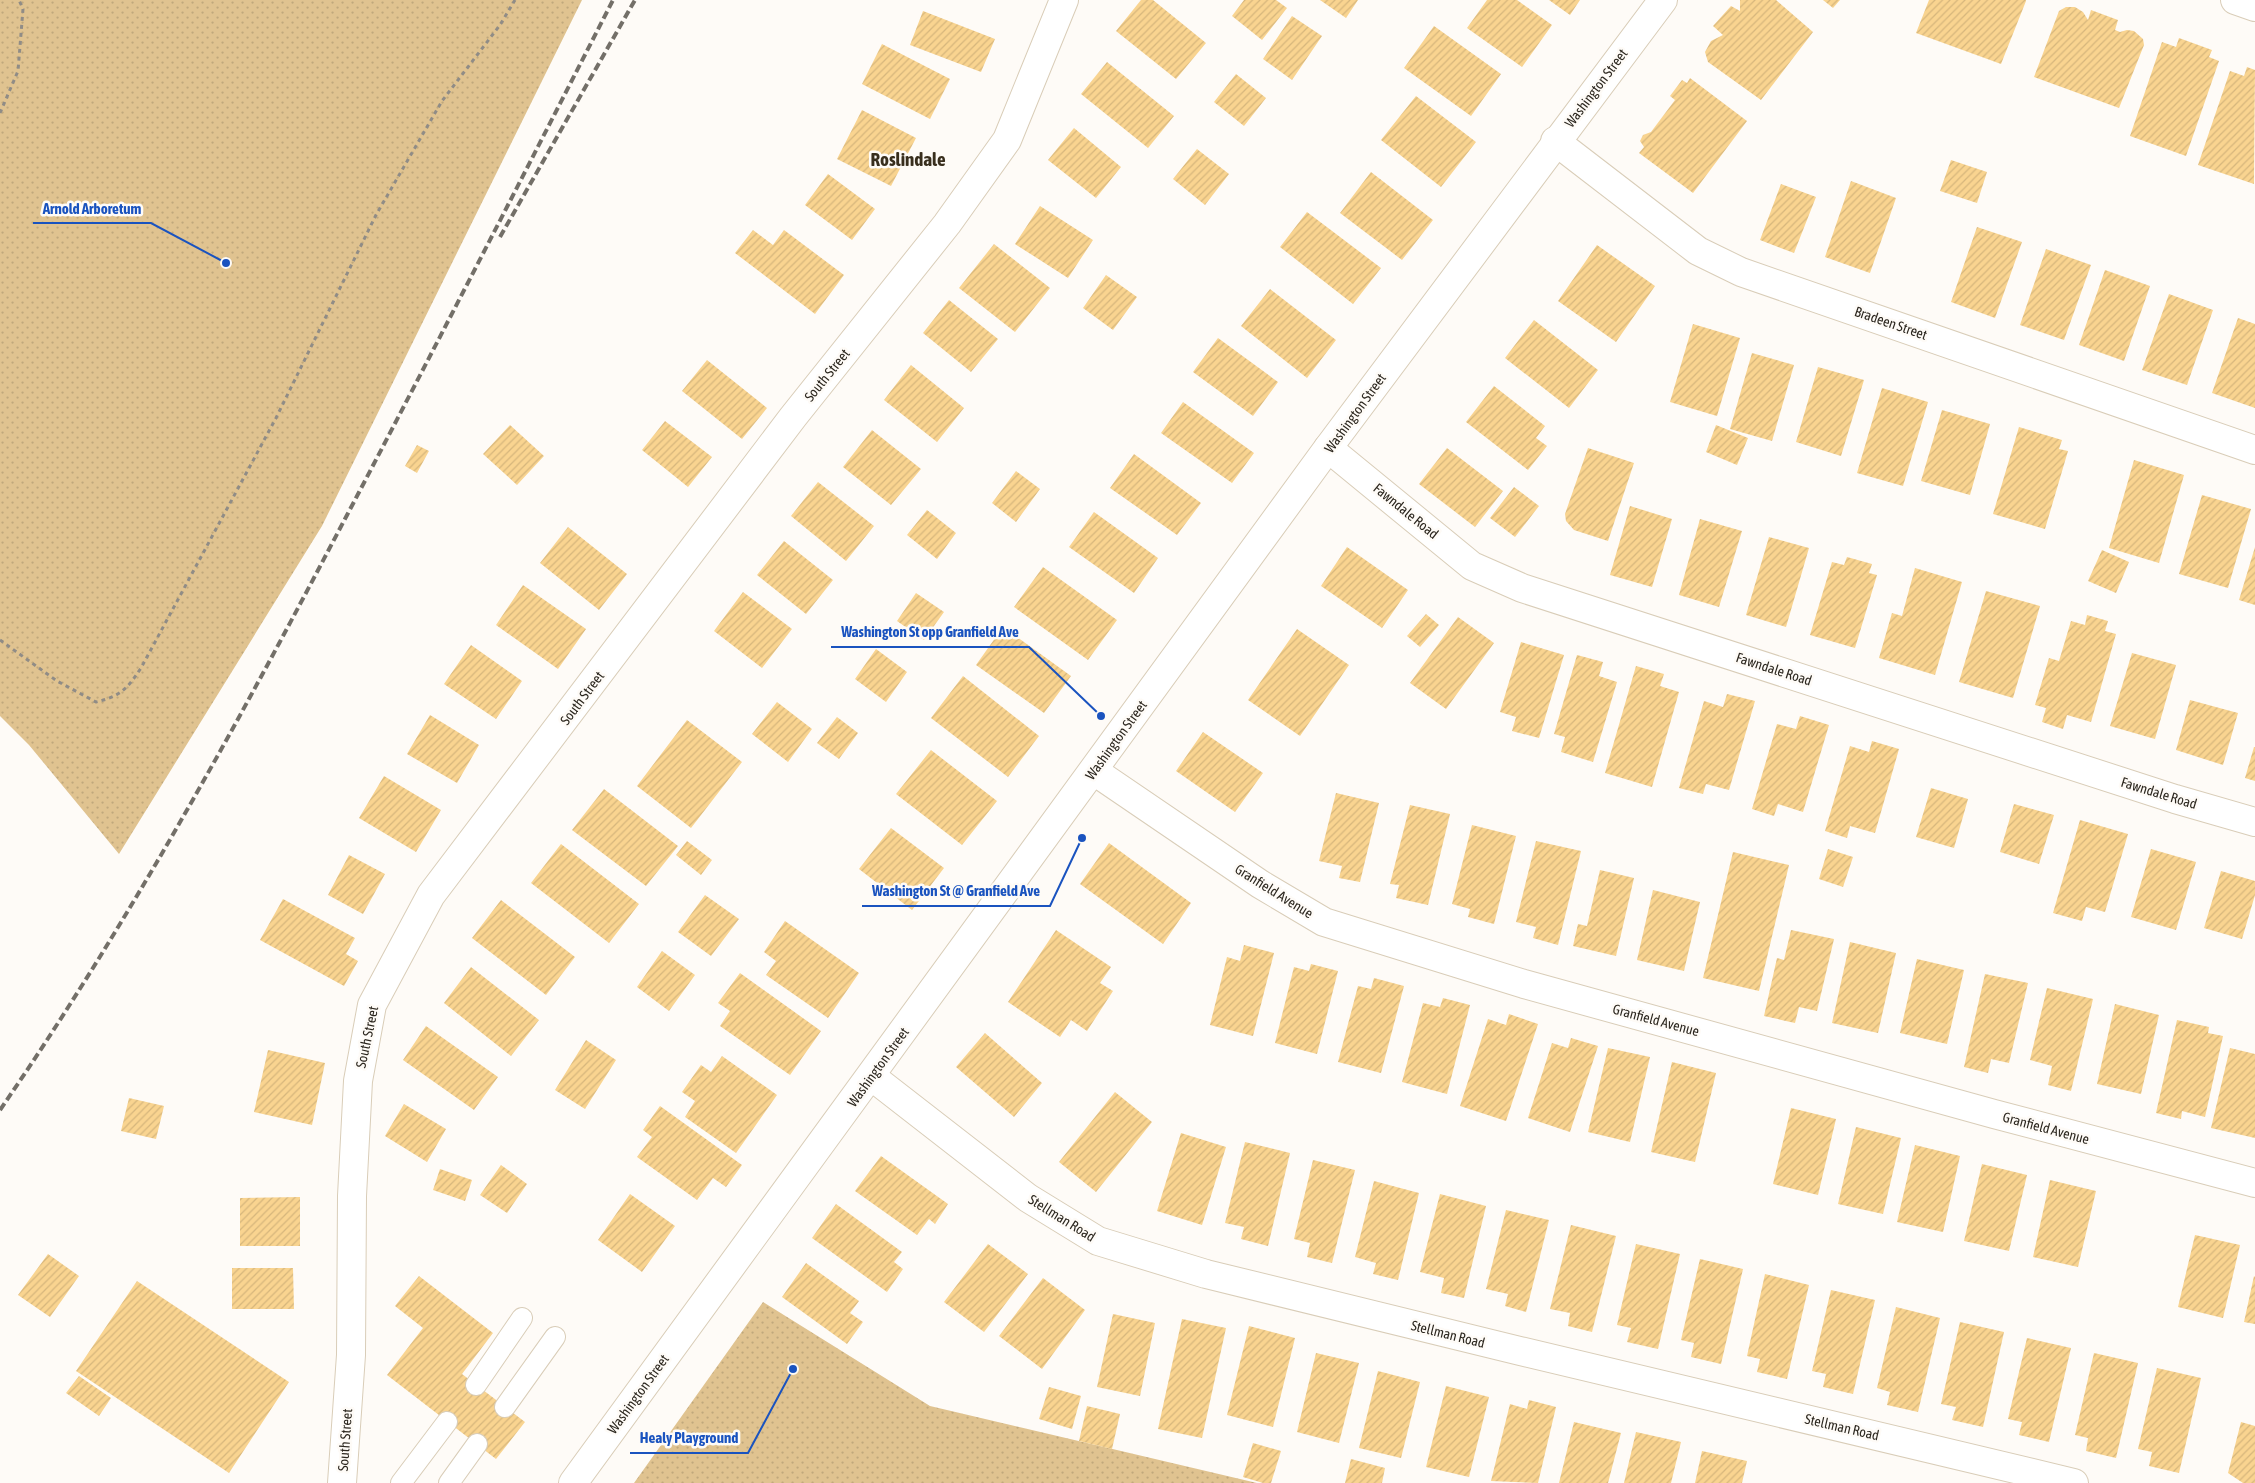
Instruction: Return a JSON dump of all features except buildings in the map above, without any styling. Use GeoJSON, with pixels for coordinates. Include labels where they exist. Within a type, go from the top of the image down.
{"type":"FeatureCollection","features":[{"type":"Feature","properties":{"kind":"street","name":"South Street"},"geometry":{"type":"LineString","coordinates":[[342,1483],[351,1355],[352,1196],[358,1081],[372,1005],[431,895],[793,417],[948,224],[1007,140],[1064,0]]}},
{"type":"Feature","properties":{"kind":"street","name":"Washington Street"},"geometry":{"type":"LineString","coordinates":[[573,1483],[1328,448],[1663,0]]}},
{"type":"Feature","properties":{"kind":"street"},"geometry":{"type":"LineString","coordinates":[[2235,0],[2255,7]]}},
{"type":"Feature","properties":{"kind":"street","name":"Bradeen Street"},"geometry":{"type":"LineString","coordinates":[[1556,142],[1698,251],[1717,261],[1750,275],[2255,450]]}},
{"type":"Feature","properties":{"kind":"street","name":"Fawndale Road"},"geometry":{"type":"LineString","coordinates":[[1328,448],[1472,566],[1522,588],[2166,796],[2255,822]]}},
{"type":"Feature","properties":{"kind":"street","name":"Granfield Avenue"},"geometry":{"type":"LineString","coordinates":[[1094,771],[1260,884],[1324,922],[1524,984],[2255,1183]]}},
{"type":"Feature","properties":{"kind":"street","name":"Stellman Road"},"geometry":{"type":"LineString","coordinates":[[871,1076],[1028,1198],[1098,1241],[1215,1276],[2074,1483]]}},
{"type":"Feature","properties":{"kind":"lane"},"geometry":{"type":"LineString","coordinates":[[476,1385],[522,1318]]}},
{"type":"Feature","properties":{"kind":"lane"},"geometry":{"type":"LineString","coordinates":[[505,1407],[555,1337]]}},
{"type":"Feature","properties":{"kind":"lane"},"geometry":{"type":"LineString","coordinates":[[401,1483],[448,1422]]}},
{"type":"Feature","properties":{"kind":"lane"},"geometry":{"type":"LineString","coordinates":[[449,1483],[477,1444]]}},
{"type":"Feature","properties":{"kind":"path"},"geometry":{"type":"LineString","coordinates":[[0,113],[18,71],[23,9],[19,0]]}},
{"type":"Feature","properties":{"kind":"path"},"geometry":{"type":"LineString","coordinates":[[0,640],[57,680],[96,702],[113,698],[127,688],[141,668],[276,418],[376,214],[442,101],[500,25],[515,0]]}},
{"type":"Feature","properties":{"kind":"shaded area"},"geometry":{"type":"Polygon","coordinates":[[[0,0],[582,0],[322,526],[119,854],[29,745],[0,716],[0,0]]]}},
{"type":"Feature","properties":{"kind":"shaded area"},"geometry":{"type":"Polygon","coordinates":[[[763,1302],[930,1406],[1257,1483],[634,1483],[763,1302]]]}},
{"type":"Feature","properties":{"kind":"railway"},"geometry":{"type":"LineString","coordinates":[[0,1110],[45,1043],[130,907],[250,697],[398,417],[613,0]]}},
{"type":"Feature","properties":{"kind":"railway"},"geometry":{"type":"LineString","coordinates":[[500,237],[635,0]]}},
{"type":"Feature","properties":{"kind":"place","name":"Arnold Arboretum"},"geometry":{"type":"Point","coordinates":[226,263]}},
{"type":"Feature","properties":{"kind":"place","name":"Washington St opp Granfield Ave"},"geometry":{"type":"Point","coordinates":[1101,716]}},
{"type":"Feature","properties":{"kind":"place","name":"Washington St @ Granfield Ave"},"geometry":{"type":"Point","coordinates":[1082,838]}},
{"type":"Feature","properties":{"kind":"place","name":"Healy Playground"},"geometry":{"type":"Point","coordinates":[793,1369]}},
{"type":"Feature","properties":{"kind":"district","name":"Roslindale"},"geometry":{"type":"Point","coordinates":[908,159]}}]}
